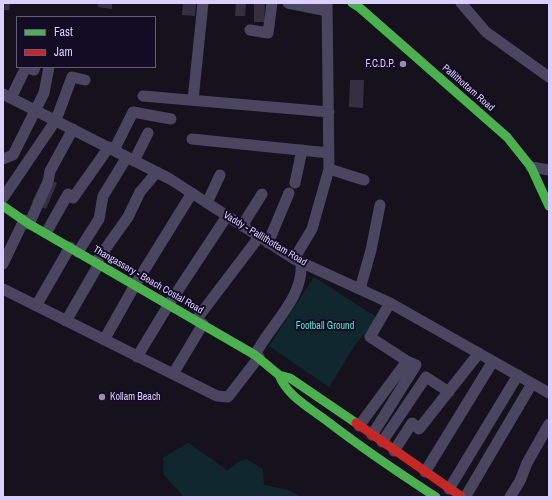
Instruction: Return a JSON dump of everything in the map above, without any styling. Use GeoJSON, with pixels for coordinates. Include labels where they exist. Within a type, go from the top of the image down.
{"type":"FeatureCollection","features":[{"type":"Feature","properties":{"kind":"street"},"geometry":{"type":"LineString","coordinates":[[193,100],[203,3]]}},
{"type":"Feature","properties":{"kind":"street"},"geometry":{"type":"LineString","coordinates":[[250,30],[268,33],[272,3]]}},
{"type":"Feature","properties":{"kind":"street"},"geometry":{"type":"LineString","coordinates":[[3,289],[217,396],[228,397],[257,356],[297,290],[301,277],[297,261],[312,229],[329,169],[327,7],[288,3]]}},
{"type":"Feature","properties":{"kind":"street","name":"Pallithottam Road"},"geometry":{"type":"LineString","coordinates":[[352,3],[360,8],[507,137],[531,167],[549,206]]}},
{"type":"Feature","properties":{"kind":"street"},"geometry":{"type":"LineString","coordinates":[[461,3],[486,32],[549,77]]}},
{"type":"Feature","properties":{"kind":"street"},"geometry":{"type":"LineString","coordinates":[[7,96],[25,68]]}},
{"type":"Feature","properties":{"kind":"street"},"geometry":{"type":"LineString","coordinates":[[3,159],[13,155],[34,109],[44,93],[49,68]]}},
{"type":"Feature","properties":{"kind":"street"},"geometry":{"type":"LineString","coordinates":[[3,198],[56,120],[72,77],[85,80]]}},
{"type":"Feature","properties":{"kind":"street","name":"Vaddy - Pallithottam Road"},"geometry":{"type":"LineString","coordinates":[[7,96],[157,172],[297,261],[390,302],[549,393]]}},
{"type":"Feature","properties":{"kind":"street"},"geometry":{"type":"LineString","coordinates":[[143,96],[329,112]]}},
{"type":"Feature","properties":{"kind":"street"},"geometry":{"type":"LineString","coordinates":[[46,233],[68,194],[73,198],[111,149],[133,112],[171,119]]}},
{"type":"Feature","properties":{"kind":"street"},"geometry":{"type":"LineString","coordinates":[[3,264],[48,182],[50,171],[73,129]]}},
{"type":"Feature","properties":{"kind":"street"},"geometry":{"type":"LineString","coordinates":[[36,306],[74,249],[99,219],[103,196],[131,159],[148,133]]}},
{"type":"Feature","properties":{"kind":"street"},"geometry":{"type":"LineString","coordinates":[[192,139],[329,153]]}},
{"type":"Feature","properties":{"kind":"street"},"geometry":{"type":"LineString","coordinates":[[295,183],[302,150]]}},
{"type":"Feature","properties":{"kind":"street"},"geometry":{"type":"LineString","coordinates":[[531,167],[549,170]]}},
{"type":"Feature","properties":{"kind":"street"},"geometry":{"type":"LineString","coordinates":[[329,169],[364,180]]}},
{"type":"Feature","properties":{"kind":"street"},"geometry":{"type":"LineString","coordinates":[[66,321],[97,263],[128,216],[140,192],[157,172]]}},
{"type":"Feature","properties":{"kind":"street"},"geometry":{"type":"LineString","coordinates":[[207,203],[220,175]]}},
{"type":"Feature","properties":{"kind":"street"},"geometry":{"type":"LineString","coordinates":[[104,340],[135,285],[192,193]]}},
{"type":"Feature","properties":{"kind":"street"},"geometry":{"type":"LineString","coordinates":[[173,374],[200,322],[264,240],[289,193]]}},
{"type":"Feature","properties":{"kind":"street"},"geometry":{"type":"LineString","coordinates":[[242,226],[262,194]]}},
{"type":"Feature","properties":{"kind":"street"},"geometry":{"type":"LineString","coordinates":[[360,289],[371,250],[380,205]]}},
{"type":"Feature","properties":{"kind":"street","name":"Thangassery - Beach Costal Road"},"geometry":{"type":"LineString","coordinates":[[3,206],[26,222],[257,356],[279,375],[290,378],[449,489],[465,496]]}},
{"type":"Feature","properties":{"kind":"street"},"geometry":{"type":"LineString","coordinates":[[137,357],[168,304],[227,216]]}},
{"type":"Feature","properties":{"kind":"street"},"geometry":{"type":"LineString","coordinates":[[372,435],[416,365],[407,361],[370,337],[390,302]]}},
{"type":"Feature","properties":{"kind":"street"},"geometry":{"type":"LineString","coordinates":[[394,451],[412,423],[419,429],[479,353]]}},
{"type":"Feature","properties":{"kind":"street"},"geometry":{"type":"LineString","coordinates":[[359,426],[407,361]]}},
{"type":"Feature","properties":{"kind":"street"},"geometry":{"type":"LineString","coordinates":[[425,472],[490,366]]}},
{"type":"Feature","properties":{"kind":"street","name":"Thangassery - Beach Costal Road"},"geometry":{"type":"LineString","coordinates":[[279,375],[283,385],[299,400],[370,454],[436,497]]}},
{"type":"Feature","properties":{"kind":"street"},"geometry":{"type":"LineString","coordinates":[[449,489],[518,375]]}},
{"type":"Feature","properties":{"kind":"street"},"geometry":{"type":"LineString","coordinates":[[382,442],[426,377],[449,392]]}},
{"type":"Feature","properties":{"kind":"street"},"geometry":{"type":"LineString","coordinates":[[465,496],[530,387]]}},
{"type":"Feature","properties":{"kind":"street"},"geometry":{"type":"LineString","coordinates":[[510,497],[520,481],[527,463],[549,424]]}},
{"type":"Feature","properties":{"kind":"green space","name":"Football Ground"},"geometry":{"type":"Polygon","coordinates":[[[314,277],[378,318],[355,345],[329,387],[269,346],[314,277]]]}},
{"type":"Feature","properties":{"kind":"green space"},"geometry":{"type":"Polygon","coordinates":[[[188,443],[227,471],[238,462],[246,459],[263,469],[264,485],[289,490],[301,497],[184,497],[164,475],[163,458],[188,443]]]}},
{"type":"Feature","properties":{"kind":"building"},"geometry":{"type":"Polygon","coordinates":[[[3,3],[10,3],[9,10],[3,10],[3,3]]]}},
{"type":"Feature","properties":{"kind":"building"},"geometry":{"type":"Polygon","coordinates":[[[98,3],[112,3],[112,9],[98,7],[98,3]]]}},
{"type":"Feature","properties":{"kind":"building"},"geometry":{"type":"Polygon","coordinates":[[[183,3],[196,3],[195,16],[182,15],[183,3]]]}},
{"type":"Feature","properties":{"kind":"building"},"geometry":{"type":"Polygon","coordinates":[[[236,3],[246,3],[245,16],[235,16],[236,3]]]}},
{"type":"Feature","properties":{"kind":"building"},"geometry":{"type":"Polygon","coordinates":[[[254,3],[265,3],[264,22],[254,22],[254,3]]]}},
{"type":"Feature","properties":{"kind":"building"},"geometry":{"type":"Polygon","coordinates":[[[350,80],[364,80],[363,108],[349,107],[350,80]]]}},
{"type":"Feature","properties":{"kind":"building"},"geometry":{"type":"Polygon","coordinates":[[[44,177],[57,183],[46,209],[32,202],[44,177]]]}},
{"type":"Feature","properties":{"kind":"traffic: fast"},"geometry":{"type":"LineString","coordinates":[[352,3],[360,8],[507,137],[531,167],[549,206]]}},
{"type":"Feature","properties":{"kind":"traffic: fast"},"geometry":{"type":"LineString","coordinates":[[3,206],[29,224],[255,355],[279,375],[290,378],[356,423]]}},
{"type":"Feature","properties":{"kind":"traffic: fast"},"geometry":{"type":"LineString","coordinates":[[279,375],[287,389],[300,401],[367,451],[436,497]]}},
{"type":"Feature","properties":{"kind":"traffic: jam"},"geometry":{"type":"LineString","coordinates":[[356,423],[462,497]]}},
{"type":"Feature","properties":{"kind":"place","name":"F.C.D.P."},"geometry":{"type":"Point","coordinates":[403,64]}},
{"type":"Feature","properties":{"kind":"place","name":"Kollam Beach"},"geometry":{"type":"Point","coordinates":[102,397]}}]}
